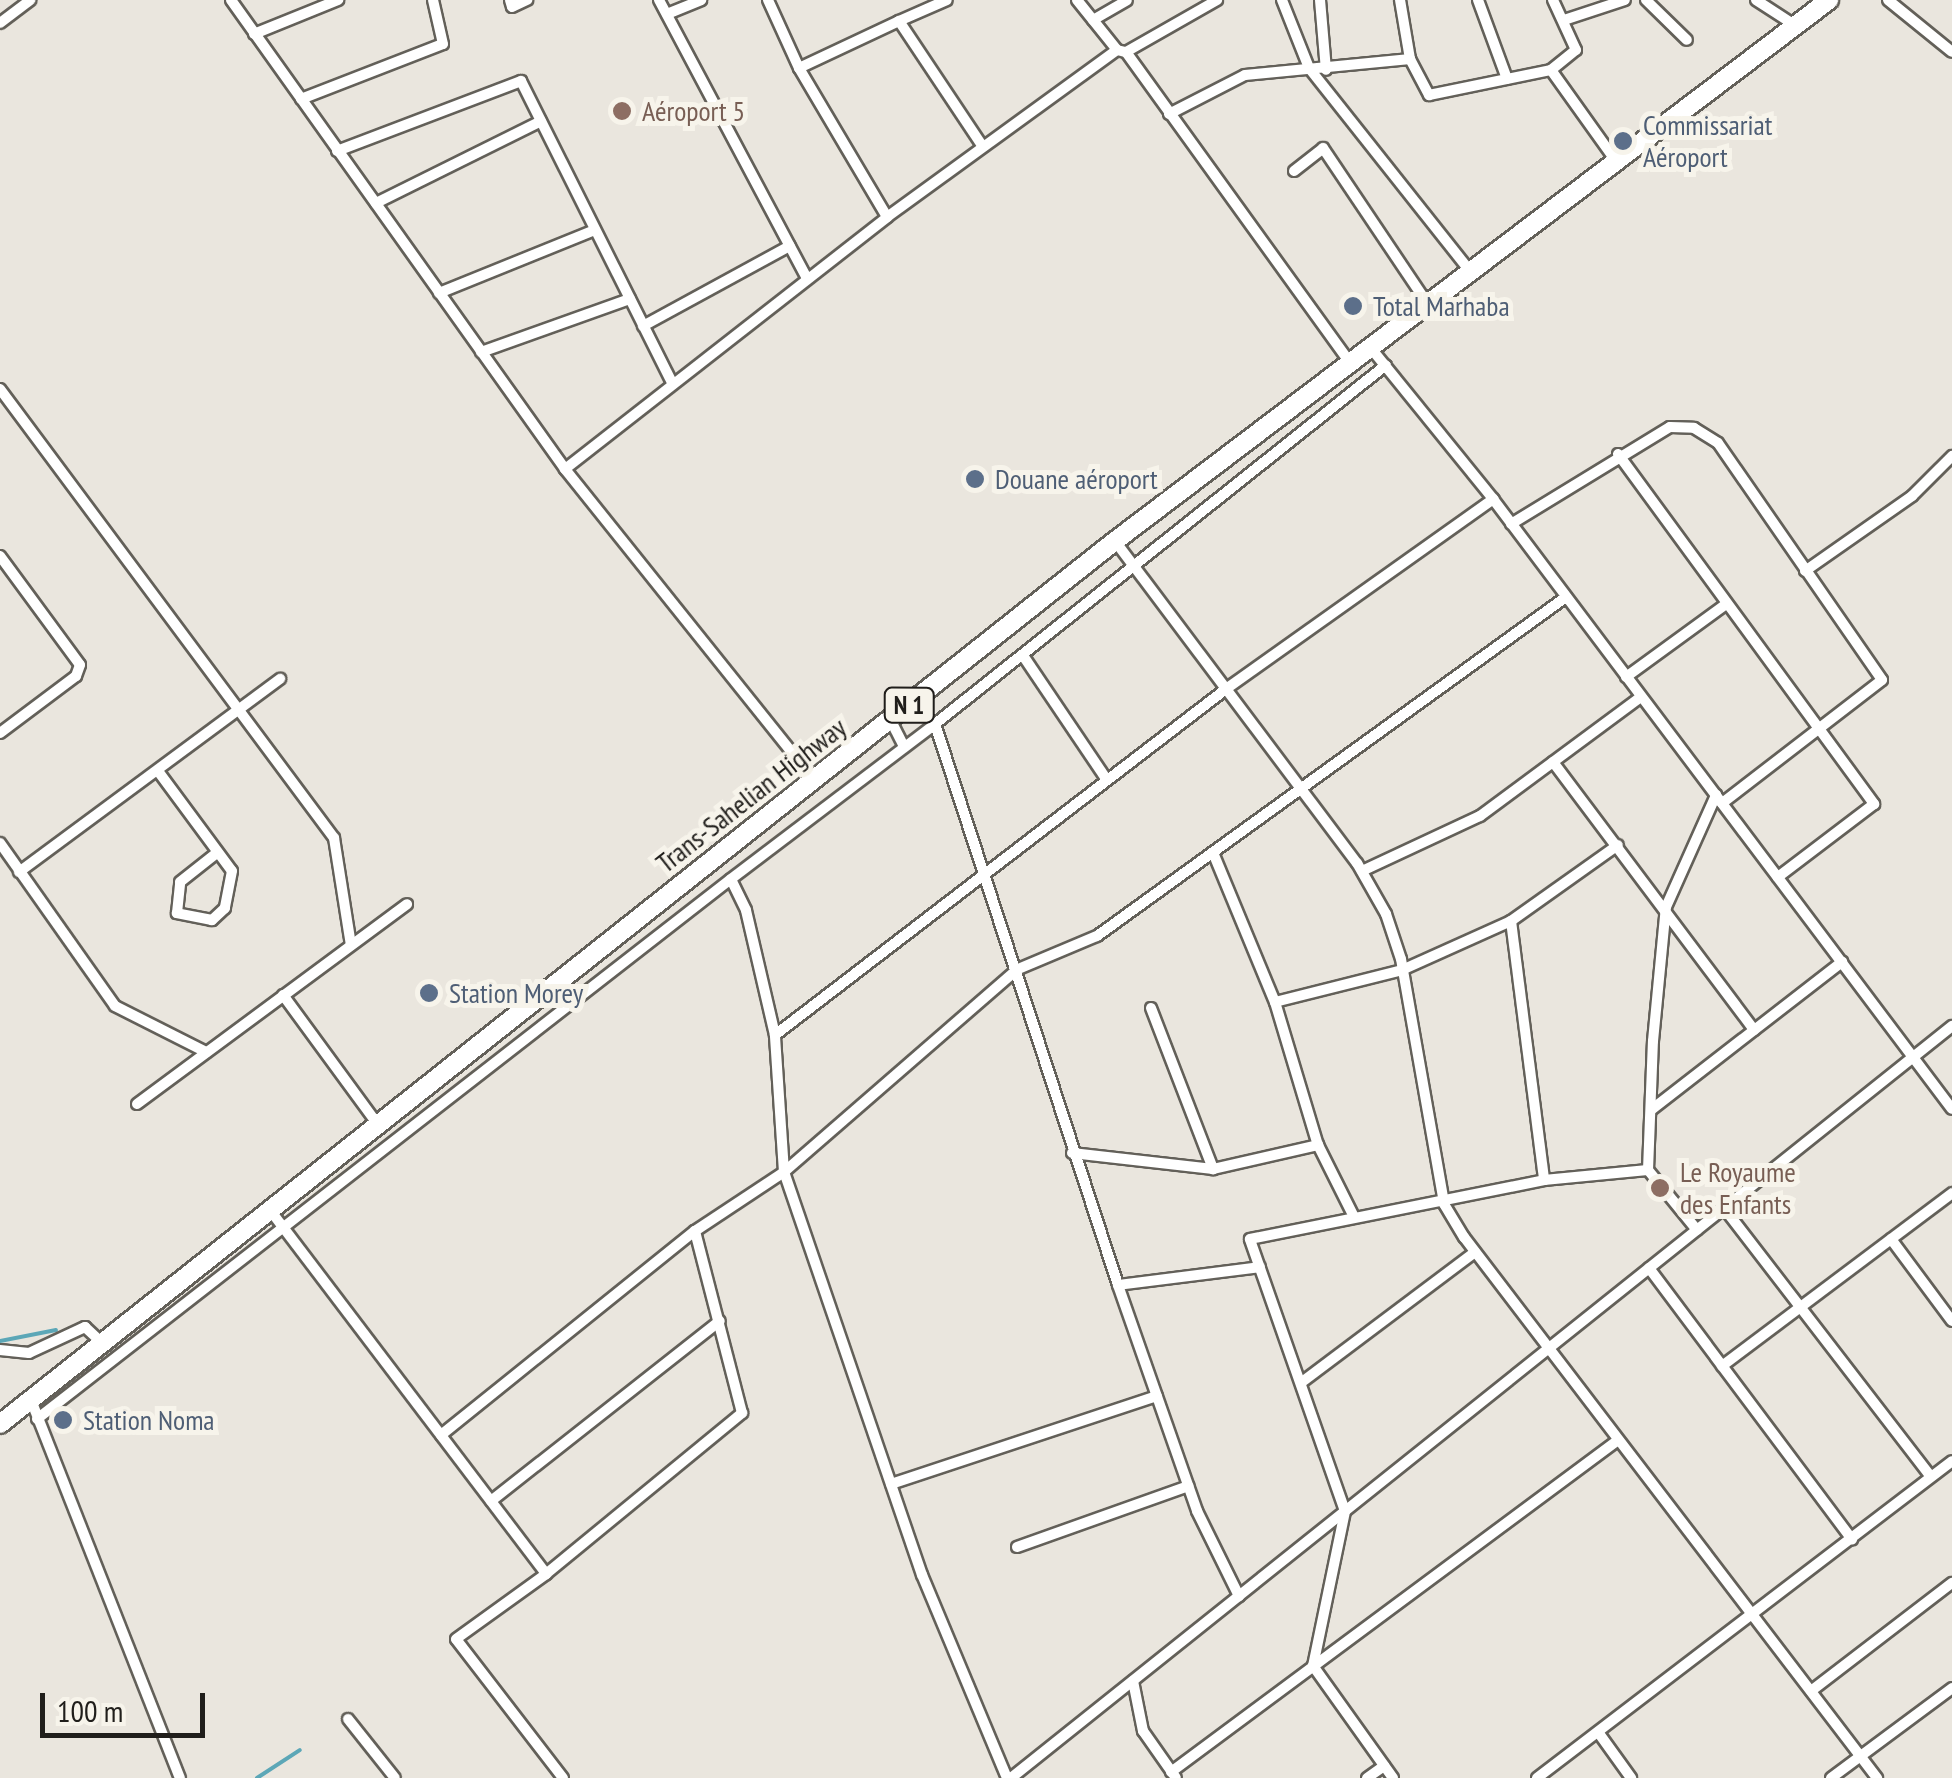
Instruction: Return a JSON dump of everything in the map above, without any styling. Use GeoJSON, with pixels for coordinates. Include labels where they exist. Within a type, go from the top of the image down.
{"type":"FeatureCollection","features":[{"type":"Feature","properties":{"kind":"highway","name":"Trans-Sahelian Highway"},"geometry":{"type":"LineString","coordinates":[[0,1424],[1115,541],[1829,0]]}},
{"type":"Feature","properties":{"kind":"street"},"geometry":{"type":"LineString","coordinates":[[0,23],[30,0]]}},
{"type":"Feature","properties":{"kind":"street"},"geometry":{"type":"LineString","coordinates":[[231,0],[565,469],[814,780]]}},
{"type":"Feature","properties":{"kind":"street"},"geometry":{"type":"LineString","coordinates":[[254,34],[338,0]]}},
{"type":"Feature","properties":{"kind":"street"},"geometry":{"type":"LineString","coordinates":[[301,99],[443,44],[433,0]]}},
{"type":"Feature","properties":{"kind":"street"},"geometry":{"type":"LineString","coordinates":[[510,0],[512,7],[527,0]]}},
{"type":"Feature","properties":{"kind":"street"},"geometry":{"type":"LineString","coordinates":[[660,0],[807,278]]}},
{"type":"Feature","properties":{"kind":"street"},"geometry":{"type":"LineString","coordinates":[[667,14],[701,0]]}},
{"type":"Feature","properties":{"kind":"street"},"geometry":{"type":"LineString","coordinates":[[768,0],[799,68],[887,217]]}},
{"type":"Feature","properties":{"kind":"street"},"geometry":{"type":"LineString","coordinates":[[799,68],[947,0]]}},
{"type":"Feature","properties":{"kind":"street"},"geometry":{"type":"LineString","coordinates":[[1077,0],[1122,51],[1349,361]]}},
{"type":"Feature","properties":{"kind":"street"},"geometry":{"type":"LineString","coordinates":[[1093,20],[1128,0]]}},
{"type":"Feature","properties":{"kind":"street"},"geometry":{"type":"LineString","coordinates":[[565,469],[807,278],[982,147],[1122,51],[1216,0]]}},
{"type":"Feature","properties":{"kind":"street"},"geometry":{"type":"LineString","coordinates":[[1282,0],[1309,68],[1470,271]]}},
{"type":"Feature","properties":{"kind":"street"},"geometry":{"type":"LineString","coordinates":[[1320,0],[1326,70]]}},
{"type":"Feature","properties":{"kind":"street"},"geometry":{"type":"LineString","coordinates":[[1400,0],[1410,59],[1429,95],[1551,70],[1576,50],[1553,0]]}},
{"type":"Feature","properties":{"kind":"street"},"geometry":{"type":"LineString","coordinates":[[1478,0],[1508,80]]}},
{"type":"Feature","properties":{"kind":"street"},"geometry":{"type":"LineString","coordinates":[[1564,20],[1625,0]]}},
{"type":"Feature","properties":{"kind":"street"},"geometry":{"type":"LineString","coordinates":[[1646,0],[1687,40]]}},
{"type":"Feature","properties":{"kind":"street"},"geometry":{"type":"LineString","coordinates":[[1756,0],[1796,26]]}},
{"type":"Feature","properties":{"kind":"street"},"geometry":{"type":"LineString","coordinates":[[1888,0],[1952,52]]}},
{"type":"Feature","properties":{"kind":"street"},"geometry":{"type":"LineString","coordinates":[[899,21],[982,147]]}},
{"type":"Feature","properties":{"kind":"street"},"geometry":{"type":"LineString","coordinates":[[1169,114],[1245,75],[1410,59]]}},
{"type":"Feature","properties":{"kind":"street"},"geometry":{"type":"LineString","coordinates":[[1551,70],[1616,161]]}},
{"type":"Feature","properties":{"kind":"street"},"geometry":{"type":"LineString","coordinates":[[337,151],[521,81],[672,383]]}},
{"type":"Feature","properties":{"kind":"street"},"geometry":{"type":"LineString","coordinates":[[376,204],[542,121]]}},
{"type":"Feature","properties":{"kind":"street"},"geometry":{"type":"LineString","coordinates":[[1294,171],[1324,148],[1428,304]]}},
{"type":"Feature","properties":{"kind":"street"},"geometry":{"type":"LineString","coordinates":[[439,293],[596,230]]}},
{"type":"Feature","properties":{"kind":"street"},"geometry":{"type":"LineString","coordinates":[[643,326],[790,246]]}},
{"type":"Feature","properties":{"kind":"street"},"geometry":{"type":"LineString","coordinates":[[482,352],[630,299]]}},
{"type":"Feature","properties":{"kind":"street"},"geometry":{"type":"LineString","coordinates":[[1370,347],[1493,499],[1952,1109]]}},
{"type":"Feature","properties":{"kind":"street"},"geometry":{"type":"LineString","coordinates":[[38,1419],[731,879],[1024,657],[1386,365]]}},
{"type":"Feature","properties":{"kind":"street"},"geometry":{"type":"LineString","coordinates":[[0,390],[334,838],[351,945]]}},
{"type":"Feature","properties":{"kind":"street"},"geometry":{"type":"LineString","coordinates":[[1511,524],[1618,454],[1670,427],[1709,434],[1882,680],[1719,799],[1666,907],[1648,1170],[1697,1230]]}},
{"type":"Feature","properties":{"kind":"street"},"geometry":{"type":"LineString","coordinates":[[1618,454],[1874,804],[1778,877]]}},
{"type":"Feature","properties":{"kind":"street"},"geometry":{"type":"LineString","coordinates":[[1805,571],[1912,496],[1952,456]]}},
{"type":"Feature","properties":{"kind":"street"},"geometry":{"type":"LineString","coordinates":[[775,1035],[1226,689],[1493,499]]}},
{"type":"Feature","properties":{"kind":"street"},"geometry":{"type":"LineString","coordinates":[[1115,541],[1362,870],[1393,929],[1444,1204],[1548,1349],[1877,1778]]}},
{"type":"Feature","properties":{"kind":"street"},"geometry":{"type":"LineString","coordinates":[[0,556],[80,665],[76,676],[0,733]]}},
{"type":"Feature","properties":{"kind":"street"},"geometry":{"type":"LineString","coordinates":[[441,1436],[695,1231],[784,1172],[1016,970],[1097,936],[1566,598]]}},
{"type":"Feature","properties":{"kind":"street"},"geometry":{"type":"LineString","coordinates":[[1626,677],[1726,604]]}},
{"type":"Feature","properties":{"kind":"street"},"geometry":{"type":"LineString","coordinates":[[1024,657],[1107,780]]}},
{"type":"Feature","properties":{"kind":"street"},"geometry":{"type":"LineString","coordinates":[[19,872],[280,679]]}},
{"type":"Feature","properties":{"kind":"street"},"geometry":{"type":"LineString","coordinates":[[1362,870],[1460,828],[1641,696]]}},
{"type":"Feature","properties":{"kind":"street"},"geometry":{"type":"LineString","coordinates":[[890,720],[904,746]]}},
{"type":"Feature","properties":{"kind":"street"},"geometry":{"type":"LineString","coordinates":[[936,724],[1072,1153],[1188,1486],[1239,1596]]}},
{"type":"Feature","properties":{"kind":"street"},"geometry":{"type":"LineString","coordinates":[[1553,762],[1666,907],[1754,1030]]}},
{"type":"Feature","properties":{"kind":"street"},"geometry":{"type":"LineString","coordinates":[[158,771],[218,852],[232,871],[226,908],[212,920],[177,913],[180,882],[218,852]]}},
{"type":"Feature","properties":{"kind":"street"},"geometry":{"type":"LineString","coordinates":[[0,844],[116,1006],[206,1052]]}},
{"type":"Feature","properties":{"kind":"street"},"geometry":{"type":"LineString","coordinates":[[1275,1002],[1402,970],[1512,921],[1618,845]]}},
{"type":"Feature","properties":{"kind":"street"},"geometry":{"type":"LineString","coordinates":[[1214,855],[1275,1002],[1318,1145],[1354,1217]]}},
{"type":"Feature","properties":{"kind":"street"},"geometry":{"type":"LineString","coordinates":[[731,879],[746,910],[775,1035],[784,1172],[890,1484],[1009,1778],[1952,1026]]}},
{"type":"Feature","properties":{"kind":"street"},"geometry":{"type":"LineString","coordinates":[[137,1104],[407,904]]}},
{"type":"Feature","properties":{"kind":"street"},"geometry":{"type":"LineString","coordinates":[[1512,921],[1544,1180]]}},
{"type":"Feature","properties":{"kind":"street"},"geometry":{"type":"LineString","coordinates":[[1651,1110],[1842,962]]}},
{"type":"Feature","properties":{"kind":"street"},"geometry":{"type":"LineString","coordinates":[[283,995],[378,1125]]}},
{"type":"Feature","properties":{"kind":"street"},"geometry":{"type":"LineString","coordinates":[[1151,1008],[1213,1169]]}},
{"type":"Feature","properties":{"kind":"street"},"geometry":{"type":"LineString","coordinates":[[1072,1153],[1213,1169],[1318,1145]]}},
{"type":"Feature","properties":{"kind":"street"},"geometry":{"type":"LineString","coordinates":[[1393,1778],[1313,1666],[1346,1511],[1250,1239],[1354,1217],[1444,1204],[1544,1180],[1648,1170]]}},
{"type":"Feature","properties":{"kind":"street"},"geometry":{"type":"LineString","coordinates":[[1722,1366],[1952,1192]]}},
{"type":"Feature","properties":{"kind":"street"},"geometry":{"type":"LineString","coordinates":[[1724,1208],[1932,1477]]}},
{"type":"Feature","properties":{"kind":"street"},"geometry":{"type":"LineString","coordinates":[[270,1210],[546,1574]]}},
{"type":"Feature","properties":{"kind":"street"},"geometry":{"type":"LineString","coordinates":[[562,1778],[456,1639],[546,1574],[742,1412],[695,1231]]}},
{"type":"Feature","properties":{"kind":"street"},"geometry":{"type":"LineString","coordinates":[[1891,1239],[1952,1322]]}},
{"type":"Feature","properties":{"kind":"street"},"geometry":{"type":"LineString","coordinates":[[1302,1382],[1475,1252]]}},
{"type":"Feature","properties":{"kind":"street"},"geometry":{"type":"LineString","coordinates":[[1118,1285],[1260,1266]]}},
{"type":"Feature","properties":{"kind":"street"},"geometry":{"type":"LineString","coordinates":[[1649,1268],[1852,1539]]}},
{"type":"Feature","properties":{"kind":"street"},"geometry":{"type":"LineString","coordinates":[[491,1501],[720,1321]]}},
{"type":"Feature","properties":{"kind":"street"},"geometry":{"type":"LineString","coordinates":[[0,1350],[29,1353],[85,1327],[102,1343]]}},
{"type":"Feature","properties":{"kind":"street"},"geometry":{"type":"LineString","coordinates":[[890,1484],[1157,1396]]}},
{"type":"Feature","properties":{"kind":"street"},"geometry":{"type":"LineString","coordinates":[[30,1400],[180,1778]]}},
{"type":"Feature","properties":{"kind":"street"},"geometry":{"type":"LineString","coordinates":[[1132,1681],[1142,1731],[1173,1775],[1618,1440]]}},
{"type":"Feature","properties":{"kind":"street"},"geometry":{"type":"LineString","coordinates":[[1538,1778],[1952,1462]]}},
{"type":"Feature","properties":{"kind":"street"},"geometry":{"type":"LineString","coordinates":[[1017,1547],[1188,1486]]}},
{"type":"Feature","properties":{"kind":"street"},"geometry":{"type":"LineString","coordinates":[[1811,1691],[1952,1583]]}},
{"type":"Feature","properties":{"kind":"street"},"geometry":{"type":"LineString","coordinates":[[1830,1778],[1952,1688]]}},
{"type":"Feature","properties":{"kind":"street"},"geometry":{"type":"LineString","coordinates":[[348,1718],[395,1778]]}},
{"type":"Feature","properties":{"kind":"street"},"geometry":{"type":"LineString","coordinates":[[1598,1732],[1631,1778]]}},
{"type":"Feature","properties":{"kind":"street"},"geometry":{"type":"LineString","coordinates":[[1367,1778],[1384,1766]]}},
{"type":"Feature","properties":{"kind":"waterway"},"geometry":{"type":"LineString","coordinates":[[0,1341],[56,1330]]}},
{"type":"Feature","properties":{"kind":"waterway"},"geometry":{"type":"LineString","coordinates":[[257,1778],[300,1750]]}},
{"type":"Feature","properties":{"kind":"place","name":"Aéroport 5"},"geometry":{"type":"Point","coordinates":[622,111]}},
{"type":"Feature","properties":{"kind":"place","name":"Commissariat Aéroport"},"geometry":{"type":"Point","coordinates":[1623,141]}},
{"type":"Feature","properties":{"kind":"place","name":"Total Marhaba"},"geometry":{"type":"Point","coordinates":[1353,306]}},
{"type":"Feature","properties":{"kind":"place","name":"Douane aéroport"},"geometry":{"type":"Point","coordinates":[975,479]}},
{"type":"Feature","properties":{"kind":"place","name":"Station Morey"},"geometry":{"type":"Point","coordinates":[429,993]}},
{"type":"Feature","properties":{"kind":"place","name":"Le Royaume des Enfants"},"geometry":{"type":"Point","coordinates":[1660,1188]}},
{"type":"Feature","properties":{"kind":"place","name":"Station Noma"},"geometry":{"type":"Point","coordinates":[63,1420]}}]}
